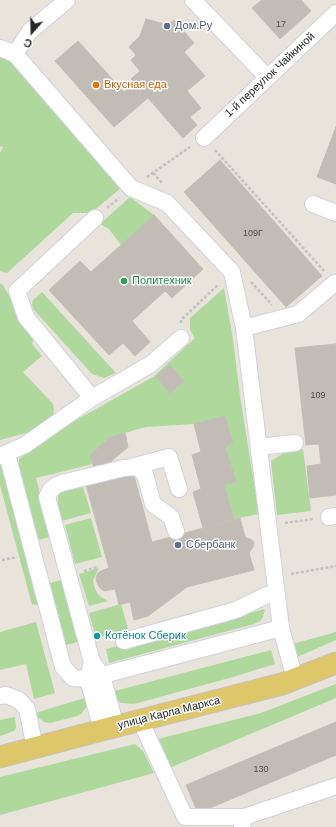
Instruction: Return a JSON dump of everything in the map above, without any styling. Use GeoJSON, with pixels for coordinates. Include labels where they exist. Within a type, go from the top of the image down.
{"type":"FeatureCollection","features":[{"type":"Feature","properties":{"kind":"main road","name":"улица Карла Маркса"},"geometry":{"type":"LineString","coordinates":[[0,757],[282,684],[336,663]]}},
{"type":"Feature","properties":{"kind":"street"},"geometry":{"type":"LineString","coordinates":[[15,54],[30,31],[68,0]]}},
{"type":"Feature","properties":{"kind":"street"},"geometry":{"type":"LineString","coordinates":[[193,0],[267,77]]}},
{"type":"Feature","properties":{"kind":"street","name":"1-й переулок Чайкиной"},"geometry":{"type":"LineString","coordinates":[[204,138],[336,13]]}},
{"type":"Feature","properties":{"kind":"street"},"geometry":{"type":"LineString","coordinates":[[0,48],[15,54],[132,188],[167,203],[232,272],[244,328],[281,628],[295,679]]}},
{"type":"Feature","properties":{"kind":"street"},"geometry":{"type":"LineString","coordinates":[[313,204],[336,213]]}},
{"type":"Feature","properties":{"kind":"street"},"geometry":{"type":"LineString","coordinates":[[92,398],[26,317],[16,291],[95,218]]}},
{"type":"Feature","properties":{"kind":"street"},"geometry":{"type":"LineString","coordinates":[[244,328],[298,314],[335,283]]}},
{"type":"Feature","properties":{"kind":"street"},"geometry":{"type":"LineString","coordinates":[[181,338],[151,364],[92,398],[25,445],[3,455],[63,667],[73,678],[95,677],[281,628]]}},
{"type":"Feature","properties":{"kind":"street"},"geometry":{"type":"LineString","coordinates":[[259,447],[295,443]]}},
{"type":"Feature","properties":{"kind":"street"},"geometry":{"type":"LineString","coordinates":[[109,728],[47,497],[55,486],[62,483],[169,457],[178,489]]}},
{"type":"Feature","properties":{"kind":"street"},"geometry":{"type":"LineString","coordinates":[[131,467],[140,469],[145,474],[153,504],[171,518],[176,531]]}},
{"type":"Feature","properties":{"kind":"street"},"geometry":{"type":"LineString","coordinates":[[124,641],[236,610],[267,595],[277,594]]}},
{"type":"Feature","properties":{"kind":"street"},"geometry":{"type":"LineString","coordinates":[[0,696],[6,695],[18,700],[27,709],[35,748]]}},
{"type":"Feature","properties":{"kind":"street"},"geometry":{"type":"LineString","coordinates":[[140,720],[185,817],[243,822],[336,786]]}},
{"type":"Feature","properties":{"kind":"path"},"geometry":{"type":"LineString","coordinates":[[95,218],[132,188],[204,138],[335,283]]}},
{"type":"Feature","properties":{"kind":"path"},"geometry":{"type":"LineString","coordinates":[[181,338],[181,320],[232,272]]}},
{"type":"Feature","properties":{"kind":"path"},"geometry":{"type":"LineString","coordinates":[[275,577],[336,566]]}},
{"type":"Feature","properties":{"kind":"green space"},"geometry":{"type":"Polygon","coordinates":[[[0,55],[14,63],[122,187],[91,213],[73,213],[7,273],[0,271],[0,153],[3,147],[0,146],[0,55]]]}},
{"type":"Feature","properties":{"kind":"green space"},"geometry":{"type":"Polygon","coordinates":[[[130,197],[154,215],[121,245],[109,229],[100,224],[130,197]]]}},
{"type":"Feature","properties":{"kind":"green space"},"geometry":{"type":"Polygon","coordinates":[[[0,283],[3,285],[22,319],[35,336],[32,344],[42,356],[23,372],[53,404],[54,409],[53,415],[48,422],[30,432],[0,440],[0,283]]]}},
{"type":"Feature","properties":{"kind":"green space"},"geometry":{"type":"Polygon","coordinates":[[[224,288],[259,514],[234,519],[224,485],[235,481],[225,446],[233,444],[225,416],[194,424],[146,427],[110,437],[90,455],[93,464],[36,478],[50,537],[38,540],[19,467],[19,459],[71,423],[153,377],[195,338],[190,330],[190,318],[224,288]]]}},
{"type":"Feature","properties":{"kind":"green space"},"geometry":{"type":"Polygon","coordinates":[[[42,292],[116,373],[104,378],[92,374],[34,310],[32,305],[33,300],[42,292]]]}},
{"type":"Feature","properties":{"kind":"green space"},"geometry":{"type":"Polygon","coordinates":[[[303,449],[311,511],[277,515],[271,461],[287,451],[303,449]]]}},
{"type":"Feature","properties":{"kind":"green space"},"geometry":{"type":"Polygon","coordinates":[[[0,460],[2,462],[39,603],[36,605],[32,604],[31,601],[0,485],[0,460]]]}},
{"type":"Feature","properties":{"kind":"green space"},"geometry":{"type":"Polygon","coordinates":[[[82,484],[91,513],[62,521],[58,505],[58,497],[62,489],[82,484]]]}},
{"type":"Feature","properties":{"kind":"green space"},"geometry":{"type":"Polygon","coordinates":[[[91,518],[102,557],[75,564],[65,525],[91,518]]]}},
{"type":"Feature","properties":{"kind":"green space"},"geometry":{"type":"Polygon","coordinates":[[[99,568],[93,580],[94,586],[97,593],[108,601],[89,606],[79,574],[99,568]]]}},
{"type":"Feature","properties":{"kind":"green space"},"geometry":{"type":"Polygon","coordinates":[[[61,580],[78,642],[66,645],[50,583],[61,580]]]}},
{"type":"Feature","properties":{"kind":"green space"},"geometry":{"type":"Polygon","coordinates":[[[121,604],[128,629],[96,638],[89,613],[121,604]]]}},
{"type":"Feature","properties":{"kind":"green space"},"geometry":{"type":"Polygon","coordinates":[[[265,609],[263,617],[260,621],[254,624],[109,663],[106,649],[265,609]]]}},
{"type":"Feature","properties":{"kind":"green space"},"geometry":{"type":"Polygon","coordinates":[[[36,622],[55,693],[34,699],[26,664],[0,670],[0,632],[36,622]]]}},
{"type":"Feature","properties":{"kind":"green space"},"geometry":{"type":"Polygon","coordinates":[[[336,632],[336,640],[297,657],[293,644],[336,632]]]}},
{"type":"Feature","properties":{"kind":"green space"},"geometry":{"type":"Polygon","coordinates":[[[271,650],[275,664],[134,704],[121,703],[114,698],[111,692],[271,650]]]}},
{"type":"Feature","properties":{"kind":"green space"},"geometry":{"type":"Polygon","coordinates":[[[336,684],[336,698],[167,769],[154,740],[261,713],[336,684]]]}},
{"type":"Feature","properties":{"kind":"green space"},"geometry":{"type":"Polygon","coordinates":[[[88,697],[88,703],[85,709],[77,716],[50,723],[44,722],[36,716],[35,713],[88,697]]]}},
{"type":"Feature","properties":{"kind":"green space"},"geometry":{"type":"Polygon","coordinates":[[[15,717],[16,728],[14,731],[0,736],[0,720],[15,717]]]}},
{"type":"Feature","properties":{"kind":"green space"},"geometry":{"type":"Polygon","coordinates":[[[135,744],[143,751],[154,773],[0,815],[0,777],[135,744]]]}},
{"type":"Feature","properties":{"kind":"building"},"geometry":{"type":"Polygon","coordinates":[[[262,0],[301,0],[311,11],[280,39],[252,8],[262,0]]]}},
{"type":"Feature","properties":{"kind":"building"},"geometry":{"type":"Polygon","coordinates":[[[146,19],[168,25],[174,20],[194,43],[184,52],[205,76],[187,91],[201,108],[190,117],[197,125],[183,138],[148,98],[114,127],[55,61],[78,41],[124,92],[135,83],[131,79],[140,71],[131,60],[136,55],[129,47],[140,36],[146,19]]]}},
{"type":"Feature","properties":{"kind":"building"},"geometry":{"type":"Polygon","coordinates":[[[336,127],[336,184],[317,177],[336,127]]]}},
{"type":"Feature","properties":{"kind":"building"},"geometry":{"type":"Polygon","coordinates":[[[220,160],[322,276],[286,307],[184,192],[220,160]]]}},
{"type":"Feature","properties":{"kind":"building","name":"Политехник"},"geometry":{"type":"Polygon","coordinates":[[[154,215],[203,269],[172,298],[165,291],[132,321],[150,342],[135,356],[123,343],[109,355],[49,290],[80,261],[91,272],[154,215]]]}},
{"type":"Feature","properties":{"kind":"building"},"geometry":{"type":"Polygon","coordinates":[[[336,344],[336,495],[310,498],[307,466],[321,464],[319,444],[306,445],[295,348],[336,344]]]}},
{"type":"Feature","properties":{"kind":"building"},"geometry":{"type":"Polygon","coordinates":[[[170,365],[184,381],[170,393],[156,377],[170,365]]]}},
{"type":"Feature","properties":{"kind":"building"},"geometry":{"type":"Polygon","coordinates":[[[225,416],[233,444],[225,446],[236,482],[224,485],[234,519],[203,528],[193,492],[201,489],[192,455],[201,452],[194,424],[225,416]]]}},
{"type":"Feature","properties":{"kind":"building"},"geometry":{"type":"Polygon","coordinates":[[[125,433],[128,447],[108,464],[94,468],[90,455],[110,437],[125,433]]]}},
{"type":"Feature","properties":{"kind":"building","name":"Сбербанк"},"geometry":{"type":"Polygon","coordinates":[[[133,472],[152,542],[240,518],[245,537],[252,540],[254,543],[249,553],[254,570],[187,587],[148,616],[134,620],[130,602],[119,605],[115,589],[104,591],[97,583],[96,577],[98,573],[109,568],[86,485],[133,472]]]}},
{"type":"Feature","properties":{"kind":"building"},"geometry":{"type":"Polygon","coordinates":[[[336,722],[336,755],[198,813],[186,785],[336,722]]]}},
{"type":"Feature","properties":{"kind":"place","name":"Дом.Ру"},"geometry":{"type":"Point","coordinates":[167,26]}},
{"type":"Feature","properties":{"kind":"place","name":"Вкусная еда"},"geometry":{"type":"Point","coordinates":[96,85]}},
{"type":"Feature","properties":{"kind":"place","name":"Политехник"},"geometry":{"type":"Point","coordinates":[124,281]}},
{"type":"Feature","properties":{"kind":"place","name":"Сбербанк"},"geometry":{"type":"Point","coordinates":[178,545]}},
{"type":"Feature","properties":{"kind":"place","name":"Котёнок Сберик"},"geometry":{"type":"Point","coordinates":[97,636]}}]}
